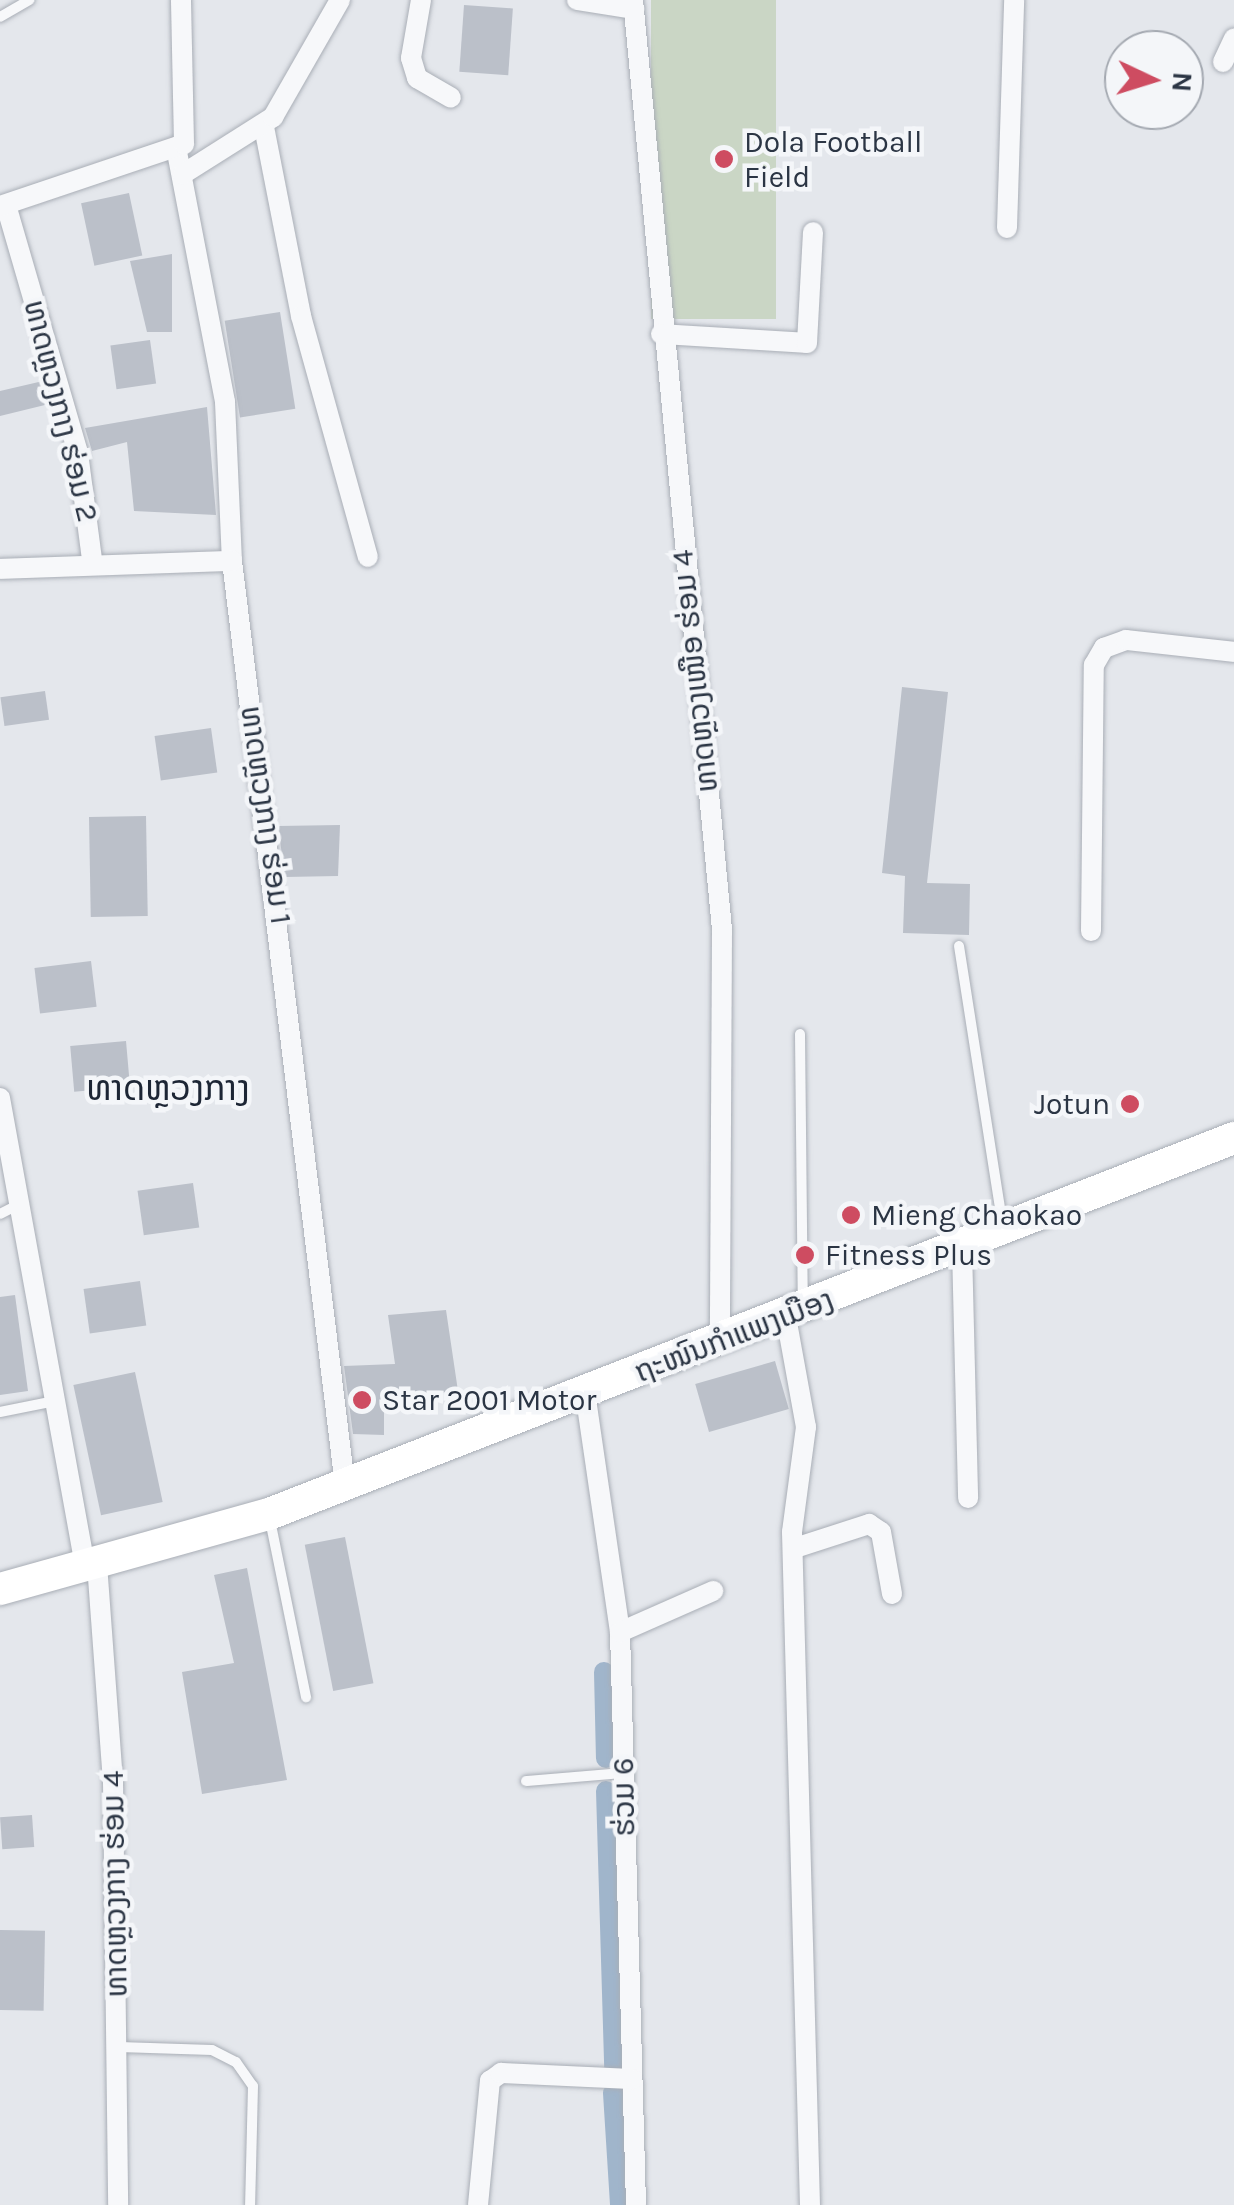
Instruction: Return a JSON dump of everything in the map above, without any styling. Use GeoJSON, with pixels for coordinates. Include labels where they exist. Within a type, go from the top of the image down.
{"type":"FeatureCollection","features":[{"type":"Feature","properties":{"kind":"main road","name":"ຖະໜົນກຳແພງເມືອງ"},"geometry":{"type":"LineString","coordinates":[[0,1589],[269,1514],[795,1314],[1234,1138]]}},
{"type":"Feature","properties":{"kind":"street"},"geometry":{"type":"LineString","coordinates":[[3,205],[176,147],[190,130],[182,0]]}},
{"type":"Feature","properties":{"kind":"street"},"geometry":{"type":"LineString","coordinates":[[183,174],[264,127],[315,57],[340,0]]}},
{"type":"Feature","properties":{"kind":"street"},"geometry":{"type":"LineString","coordinates":[[421,0],[410,58],[417,78],[450,98]]}},
{"type":"Feature","properties":{"kind":"street"},"geometry":{"type":"LineString","coordinates":[[577,0],[633,4]]}},
{"type":"Feature","properties":{"kind":"street"},"geometry":{"type":"LineString","coordinates":[[1006,228],[1014,0]]}},
{"type":"Feature","properties":{"kind":"street","name":"ທາດຫຼວງເໜືອ ຮ່ອມ 4"},"geometry":{"type":"LineString","coordinates":[[633,4],[724,980],[720,1343]]}},
{"type":"Feature","properties":{"kind":"street"},"geometry":{"type":"LineString","coordinates":[[1223,62],[1234,38]]}},
{"type":"Feature","properties":{"kind":"street"},"geometry":{"type":"LineString","coordinates":[[264,127],[301,316],[368,557]]}},
{"type":"Feature","properties":{"kind":"street","name":"ທາດຫຼວງກາງ ຮ່ອມ 1"},"geometry":{"type":"LineString","coordinates":[[176,147],[224,402],[232,561],[344,1486]]}},
{"type":"Feature","properties":{"kind":"street","name":"ທາດຫຼວງກາງ ຮ່ອມ 2"},"geometry":{"type":"LineString","coordinates":[[3,205],[78,452],[92,560]]}},
{"type":"Feature","properties":{"kind":"street"},"geometry":{"type":"LineString","coordinates":[[661,334],[808,344],[812,232]]}},
{"type":"Feature","properties":{"kind":"street"},"geometry":{"type":"LineString","coordinates":[[0,569],[92,560],[232,561]]}},
{"type":"Feature","properties":{"kind":"street"},"geometry":{"type":"LineString","coordinates":[[1090,931],[1094,665],[1104,648],[1126,640],[1234,652]]}},
{"type":"Feature","properties":{"kind":"street","name":"ທາດຫຼວງກາງ ຮ່ອມ 4"},"geometry":{"type":"LineString","coordinates":[[0,1098],[10,1209],[91,1566],[119,2046],[118,2205]]}},
{"type":"Feature","properties":{"kind":"street"},"geometry":{"type":"LineString","coordinates":[[962,1248],[968,1498]]}},
{"type":"Feature","properties":{"kind":"street"},"geometry":{"type":"LineString","coordinates":[[795,1314],[806,1427],[794,1548],[810,2205]]}},
{"type":"Feature","properties":{"kind":"street","name":"ຮ່ວມ 6"},"geometry":{"type":"LineString","coordinates":[[585,1392],[620,1632],[636,2205]]}},
{"type":"Feature","properties":{"kind":"street"},"geometry":{"type":"LineString","coordinates":[[794,1548],[870,1524],[881,1532],[892,1594]]}},
{"type":"Feature","properties":{"kind":"street"},"geometry":{"type":"LineString","coordinates":[[620,1632],[713,1591]]}},
{"type":"Feature","properties":{"kind":"street"},"geometry":{"type":"LineString","coordinates":[[478,2205],[490,2081],[501,2073],[632,2078]]}},
{"type":"Feature","properties":{"kind":"lane"},"geometry":{"type":"LineString","coordinates":[[0,17],[30,0]]}},
{"type":"Feature","properties":{"kind":"lane"},"geometry":{"type":"LineString","coordinates":[[959,946],[1004,1232]]}},
{"type":"Feature","properties":{"kind":"lane"},"geometry":{"type":"LineString","coordinates":[[795,1314],[800,1034]]}},
{"type":"Feature","properties":{"kind":"lane"},"geometry":{"type":"LineString","coordinates":[[0,1412],[55,1401]]}},
{"type":"Feature","properties":{"kind":"lane"},"geometry":{"type":"LineString","coordinates":[[269,1514],[306,1697]]}},
{"type":"Feature","properties":{"kind":"lane"},"geometry":{"type":"LineString","coordinates":[[526,1781],[624,1773]]}},
{"type":"Feature","properties":{"kind":"lane"},"geometry":{"type":"LineString","coordinates":[[119,2046],[212,2050],[236,2062],[253,2086],[250,2205]]}},
{"type":"Feature","properties":{"kind":"green space","name":"Dola Football Field"},"geometry":{"type":"Polygon","coordinates":[[[651,0],[776,0],[776,319],[651,319],[651,0]]]}},
{"type":"Feature","properties":{"kind":"building"},"geometry":{"type":"Polygon","coordinates":[[[464,5],[513,8],[508,75],[459,72],[464,5]]]}},
{"type":"Feature","properties":{"kind":"building"},"geometry":{"type":"Polygon","coordinates":[[[129,193],[142,256],[94,266],[81,203],[129,193]]]}},
{"type":"Feature","properties":{"kind":"building"},"geometry":{"type":"Polygon","coordinates":[[[172,254],[172,332],[147,332],[130,261],[172,254]]]}},
{"type":"Feature","properties":{"kind":"building"},"geometry":{"type":"Polygon","coordinates":[[[280,312],[295,409],[240,418],[225,321],[280,312]]]}},
{"type":"Feature","properties":{"kind":"building"},"geometry":{"type":"Polygon","coordinates":[[[150,340],[156,384],[117,389],[110,346],[150,340]]]}},
{"type":"Feature","properties":{"kind":"building"},"geometry":{"type":"Polygon","coordinates":[[[43,381],[49,404],[0,416],[0,391],[43,381]]]}},
{"type":"Feature","properties":{"kind":"building"},"geometry":{"type":"Polygon","coordinates":[[[207,407],[216,515],[134,511],[127,442],[92,451],[85,428],[207,407]]]}},
{"type":"Feature","properties":{"kind":"building"},"geometry":{"type":"Polygon","coordinates":[[[902,687],[948,692],[927,883],[970,884],[969,935],[903,933],[905,876],[882,873],[902,687]]]}},
{"type":"Feature","properties":{"kind":"building"},"geometry":{"type":"Polygon","coordinates":[[[45,691],[49,720],[4,726],[0,697],[45,691]]]}},
{"type":"Feature","properties":{"kind":"building"},"geometry":{"type":"Polygon","coordinates":[[[211,728],[217,773],[161,780],[155,736],[211,728]]]}},
{"type":"Feature","properties":{"kind":"building"},"geometry":{"type":"Polygon","coordinates":[[[146,816],[148,916],[91,917],[89,817],[146,816]]]}},
{"type":"Feature","properties":{"kind":"building"},"geometry":{"type":"Polygon","coordinates":[[[340,825],[338,876],[285,877],[278,826],[340,825]]]}},
{"type":"Feature","properties":{"kind":"building"},"geometry":{"type":"Polygon","coordinates":[[[91,961],[97,1007],[40,1014],[34,968],[91,961]]]}},
{"type":"Feature","properties":{"kind":"building"},"geometry":{"type":"Polygon","coordinates":[[[126,1041],[130,1087],[74,1092],[70,1046],[126,1041]]]}},
{"type":"Feature","properties":{"kind":"building"},"geometry":{"type":"Polygon","coordinates":[[[193,1183],[199,1228],[144,1235],[138,1191],[193,1183]]]}},
{"type":"Feature","properties":{"kind":"building"},"geometry":{"type":"Polygon","coordinates":[[[140,1281],[146,1326],[90,1333],[84,1289],[140,1281]]]}},
{"type":"Feature","properties":{"kind":"building"},"geometry":{"type":"Polygon","coordinates":[[[15,1295],[28,1391],[0,1395],[0,1297],[15,1295]]]}},
{"type":"Feature","properties":{"kind":"building"},"geometry":{"type":"Polygon","coordinates":[[[446,1310],[458,1391],[384,1399],[384,1435],[353,1434],[344,1366],[395,1364],[388,1315],[446,1310]]]}},
{"type":"Feature","properties":{"kind":"building"},"geometry":{"type":"Polygon","coordinates":[[[775,1361],[789,1409],[709,1432],[695,1384],[775,1361]]]}},
{"type":"Feature","properties":{"kind":"building"},"geometry":{"type":"Polygon","coordinates":[[[135,1372],[163,1502],[101,1515],[73,1385],[135,1372]]]}},
{"type":"Feature","properties":{"kind":"building"},"geometry":{"type":"Polygon","coordinates":[[[345,1537],[373,1683],[333,1691],[305,1545],[345,1537]]]}},
{"type":"Feature","properties":{"kind":"building"},"geometry":{"type":"Polygon","coordinates":[[[247,1568],[287,1780],[202,1794],[182,1672],[234,1663],[214,1575],[247,1568]]]}},
{"type":"Feature","properties":{"kind":"building"},"geometry":{"type":"Polygon","coordinates":[[[32,1815],[34,1847],[2,1849],[0,1817],[32,1815]]]}},
{"type":"Feature","properties":{"kind":"building"},"geometry":{"type":"Polygon","coordinates":[[[0,1930],[45,1931],[44,2011],[0,2010],[0,1930]]]}},
{"type":"Feature","properties":{"kind":"waterway"},"geometry":{"type":"LineString","coordinates":[[604,1672],[606,1758]]}},
{"type":"Feature","properties":{"kind":"waterway"},"geometry":{"type":"LineString","coordinates":[[606,1791],[614,2067]]}},
{"type":"Feature","properties":{"kind":"waterway"},"geometry":{"type":"LineString","coordinates":[[613,2093],[620,2205]]}},
{"type":"Feature","properties":{"kind":"place","name":"Dola Football Field"},"geometry":{"type":"Point","coordinates":[724,159]}},
{"type":"Feature","properties":{"kind":"place","name":"Jotun"},"geometry":{"type":"Point","coordinates":[1130,1104]}},
{"type":"Feature","properties":{"kind":"place","name":"Mieng Chaokao"},"geometry":{"type":"Point","coordinates":[851,1215]}},
{"type":"Feature","properties":{"kind":"place","name":"Fitness Plus"},"geometry":{"type":"Point","coordinates":[805,1255]}},
{"type":"Feature","properties":{"kind":"place","name":"Star 2001 Motor"},"geometry":{"type":"Point","coordinates":[362,1400]}},
{"type":"Feature","properties":{"kind":"district","name":"ທາດຫຼວງກາງ"},"geometry":{"type":"Point","coordinates":[168,1089]}}]}
